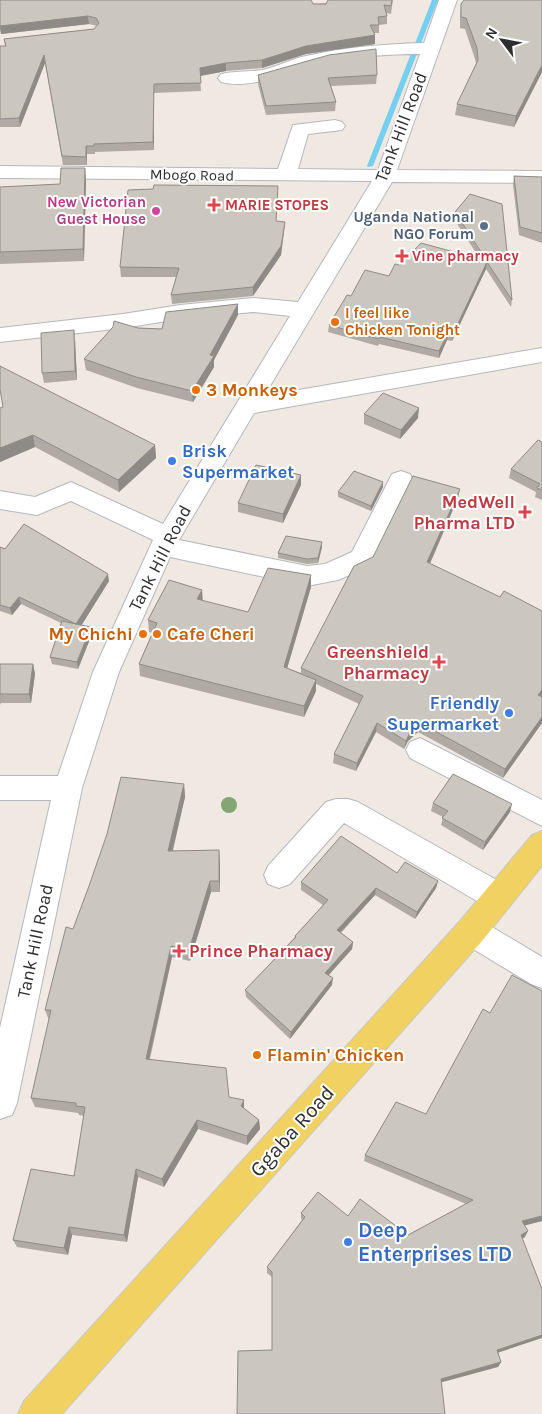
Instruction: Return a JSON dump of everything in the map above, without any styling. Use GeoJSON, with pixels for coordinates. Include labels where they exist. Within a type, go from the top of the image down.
{"type":"FeatureCollection","features":[{"type":"Feature","properties":{"kind":"main road","name":"Ggaba Road"},"geometry":{"type":"LineString","coordinates":[[37,1414],[471,931],[542,844]]}},
{"type":"Feature","properties":{"kind":"street","name":"Tank Hill Road"},"geometry":{"type":"LineString","coordinates":[[0,1103],[68,788],[106,672],[165,542],[385,177],[448,0]]}},
{"type":"Feature","properties":{"kind":"street"},"geometry":{"type":"LineString","coordinates":[[227,78],[265,75],[306,61],[329,56],[384,49],[430,48]]}},
{"type":"Feature","properties":{"kind":"street"},"geometry":{"type":"LineString","coordinates":[[286,176],[300,129],[335,126]]}},
{"type":"Feature","properties":{"kind":"street","name":"Mbogo Road"},"geometry":{"type":"LineString","coordinates":[[0,172],[542,178]]}},
{"type":"Feature","properties":{"kind":"street"},"geometry":{"type":"LineString","coordinates":[[0,335],[124,321],[180,312],[253,305],[305,310]]}},
{"type":"Feature","properties":{"kind":"street"},"geometry":{"type":"LineString","coordinates":[[246,407],[542,355]]}},
{"type":"Feature","properties":{"kind":"street"},"geometry":{"type":"LineString","coordinates":[[0,500],[36,506],[71,491],[165,542],[307,576],[329,573],[361,559],[401,480]]}},
{"type":"Feature","properties":{"kind":"street"},"geometry":{"type":"LineString","coordinates":[[420,750],[542,814]]}},
{"type":"Feature","properties":{"kind":"street"},"geometry":{"type":"LineString","coordinates":[[0,788],[68,788]]}},
{"type":"Feature","properties":{"kind":"street"},"geometry":{"type":"LineString","coordinates":[[279,875],[336,811],[348,811],[498,897]]}},
{"type":"Feature","properties":{"kind":"street"},"geometry":{"type":"LineString","coordinates":[[471,931],[539,966]]}},
{"type":"Feature","properties":{"kind":"building"},"geometry":{"type":"Polygon","coordinates":[[[0,0],[311,0],[313,4],[326,4],[328,0],[392,0],[391,6],[384,5],[387,16],[378,17],[379,25],[370,25],[375,35],[306,46],[262,60],[226,63],[200,68],[201,83],[154,84],[153,142],[94,144],[94,146],[86,146],[86,157],[62,156],[44,55],[19,118],[0,119],[0,46],[6,46],[4,39],[94,29],[99,23],[96,18],[88,16],[0,26],[0,0]]]}},
{"type":"Feature","properties":{"kind":"building"},"geometry":{"type":"Polygon","coordinates":[[[464,0],[542,0],[542,65],[516,116],[457,104],[478,60],[477,48],[466,18],[461,17],[461,4],[464,0]]]}},
{"type":"Feature","properties":{"kind":"building"},"geometry":{"type":"Polygon","coordinates":[[[376,49],[377,75],[328,78],[336,102],[266,106],[258,75],[329,55],[376,49]]]}},
{"type":"Feature","properties":{"kind":"building"},"geometry":{"type":"Polygon","coordinates":[[[61,168],[85,168],[83,249],[0,252],[0,187],[60,184],[61,168]]]}},
{"type":"Feature","properties":{"kind":"building"},"geometry":{"type":"Polygon","coordinates":[[[514,176],[542,177],[542,233],[520,227],[514,176]]]}},
{"type":"Feature","properties":{"kind":"building"},"geometry":{"type":"Polygon","coordinates":[[[154,185],[278,186],[276,221],[285,222],[281,246],[253,287],[171,295],[179,268],[120,267],[128,190],[153,189],[154,185]]]}},
{"type":"Feature","properties":{"kind":"building"},"geometry":{"type":"Polygon","coordinates":[[[470,194],[502,204],[512,300],[487,262],[453,334],[448,333],[439,351],[380,337],[379,339],[329,325],[347,295],[351,296],[365,270],[389,276],[395,264],[400,265],[421,243],[487,261],[455,212],[470,194]]]}},
{"type":"Feature","properties":{"kind":"building"},"geometry":{"type":"Polygon","coordinates":[[[238,304],[210,355],[214,356],[192,391],[136,377],[84,359],[113,327],[114,321],[138,328],[162,329],[166,312],[238,304]]]}},
{"type":"Feature","properties":{"kind":"building"},"geometry":{"type":"Polygon","coordinates":[[[74,330],[75,371],[42,373],[41,333],[74,330]]]}},
{"type":"Feature","properties":{"kind":"building"},"geometry":{"type":"Polygon","coordinates":[[[0,366],[155,445],[118,480],[33,435],[0,448],[0,408],[3,407],[0,389],[0,366]]]}},
{"type":"Feature","properties":{"kind":"building"},"geometry":{"type":"Polygon","coordinates":[[[383,393],[419,408],[401,430],[364,414],[383,393]]]}},
{"type":"Feature","properties":{"kind":"building"},"geometry":{"type":"Polygon","coordinates":[[[538,440],[542,442],[542,490],[537,488],[540,484],[511,469],[538,440]]]}},
{"type":"Feature","properties":{"kind":"building"},"geometry":{"type":"Polygon","coordinates":[[[256,465],[301,475],[283,514],[238,503],[256,465]]]}},
{"type":"Feature","properties":{"kind":"building"},"geometry":{"type":"Polygon","coordinates":[[[354,471],[383,482],[371,506],[338,492],[354,471]]]}},
{"type":"Feature","properties":{"kind":"building"},"geometry":{"type":"Polygon","coordinates":[[[413,476],[460,489],[427,562],[500,597],[504,591],[542,611],[542,690],[538,695],[542,697],[542,717],[505,769],[420,723],[410,732],[406,741],[377,723],[357,763],[334,754],[363,696],[301,668],[354,566],[373,557],[413,476]]]}},
{"type":"Feature","properties":{"kind":"building"},"geometry":{"type":"Polygon","coordinates":[[[24,524],[108,574],[76,624],[19,597],[10,608],[0,605],[0,547],[5,549],[24,524]]]}},
{"type":"Feature","properties":{"kind":"building"},"geometry":{"type":"Polygon","coordinates":[[[286,536],[322,542],[318,558],[307,559],[278,553],[286,536]]]}},
{"type":"Feature","properties":{"kind":"building"},"geometry":{"type":"Polygon","coordinates":[[[268,568],[311,575],[284,667],[316,680],[304,706],[139,664],[157,623],[148,620],[169,580],[202,590],[197,599],[248,612],[268,568]]]}},
{"type":"Feature","properties":{"kind":"building"},"geometry":{"type":"Polygon","coordinates":[[[62,621],[91,627],[77,662],[50,657],[62,621]]]}},
{"type":"Feature","properties":{"kind":"building"},"geometry":{"type":"Polygon","coordinates":[[[0,664],[33,664],[29,694],[0,694],[0,664]]]}},
{"type":"Feature","properties":{"kind":"building"},"geometry":{"type":"Polygon","coordinates":[[[453,774],[512,804],[485,842],[442,818],[448,811],[433,803],[453,774]]]}},
{"type":"Feature","properties":{"kind":"building"},"geometry":{"type":"Polygon","coordinates":[[[121,777],[184,784],[168,851],[219,850],[219,881],[210,881],[189,950],[171,946],[146,1059],[226,1068],[229,1097],[244,1100],[241,1106],[259,1120],[247,1136],[197,1120],[162,1179],[136,1169],[124,1235],[69,1227],[64,1248],[13,1240],[31,1169],[74,1176],[85,1107],[76,1106],[76,1103],[31,1098],[51,1010],[45,1010],[66,927],[73,929],[89,886],[107,834],[121,777]]]}},
{"type":"Feature","properties":{"kind":"building"},"geometry":{"type":"Polygon","coordinates":[[[341,836],[397,873],[405,862],[438,881],[417,912],[376,888],[337,930],[353,942],[325,973],[333,978],[291,1032],[245,990],[296,937],[328,900],[301,882],[341,836]]]}},
{"type":"Feature","properties":{"kind":"building"},"geometry":{"type":"Polygon","coordinates":[[[512,975],[542,991],[542,1216],[522,1221],[528,1231],[521,1235],[542,1289],[542,1335],[497,1350],[501,1362],[441,1379],[445,1414],[237,1414],[238,1351],[272,1350],[272,1272],[267,1267],[305,1217],[301,1213],[318,1192],[348,1216],[360,1199],[408,1235],[473,1200],[365,1155],[396,1102],[426,1114],[483,1009],[490,1013],[512,975]]]}},
{"type":"Feature","properties":{"kind":"waterway"},"geometry":{"type":"LineString","coordinates":[[370,166],[435,0]]}},
{"type":"Feature","properties":{"kind":"place","name":"MARIE STOPES"},"geometry":{"type":"Point","coordinates":[214,205]}},
{"type":"Feature","properties":{"kind":"place","name":"New Victorian Guest House"},"geometry":{"type":"Point","coordinates":[156,211]}},
{"type":"Feature","properties":{"kind":"place","name":"Uganda National NGO Forum"},"geometry":{"type":"Point","coordinates":[484,226]}},
{"type":"Feature","properties":{"kind":"place","name":"Vine pharmacy"},"geometry":{"type":"Point","coordinates":[402,256]}},
{"type":"Feature","properties":{"kind":"place","name":"I feel like Chicken Tonight"},"geometry":{"type":"Point","coordinates":[335,322]}},
{"type":"Feature","properties":{"kind":"place","name":"3 Monkeys"},"geometry":{"type":"Point","coordinates":[196,390]}},
{"type":"Feature","properties":{"kind":"place","name":"Brisk Supermarket"},"geometry":{"type":"Point","coordinates":[172,461]}},
{"type":"Feature","properties":{"kind":"place","name":"MedWell Pharma LTD"},"geometry":{"type":"Point","coordinates":[525,512]}},
{"type":"Feature","properties":{"kind":"place","name":"My Chichi"},"geometry":{"type":"Point","coordinates":[143,634]}},
{"type":"Feature","properties":{"kind":"place","name":"Cafe Cheri"},"geometry":{"type":"Point","coordinates":[157,634]}},
{"type":"Feature","properties":{"kind":"place","name":"Greenshield Pharmacy"},"geometry":{"type":"Point","coordinates":[439,662]}},
{"type":"Feature","properties":{"kind":"place","name":"Friendly Supermarket"},"geometry":{"type":"Point","coordinates":[509,713]}},
{"type":"Feature","properties":{"kind":"place","name":"Prince Pharmacy"},"geometry":{"type":"Point","coordinates":[179,951]}},
{"type":"Feature","properties":{"kind":"place","name":"Flamin' Chicken"},"geometry":{"type":"Point","coordinates":[257,1055]}},
{"type":"Feature","properties":{"kind":"place","name":"Deep Enterprises LTD"},"geometry":{"type":"Point","coordinates":[348,1242]}}]}
